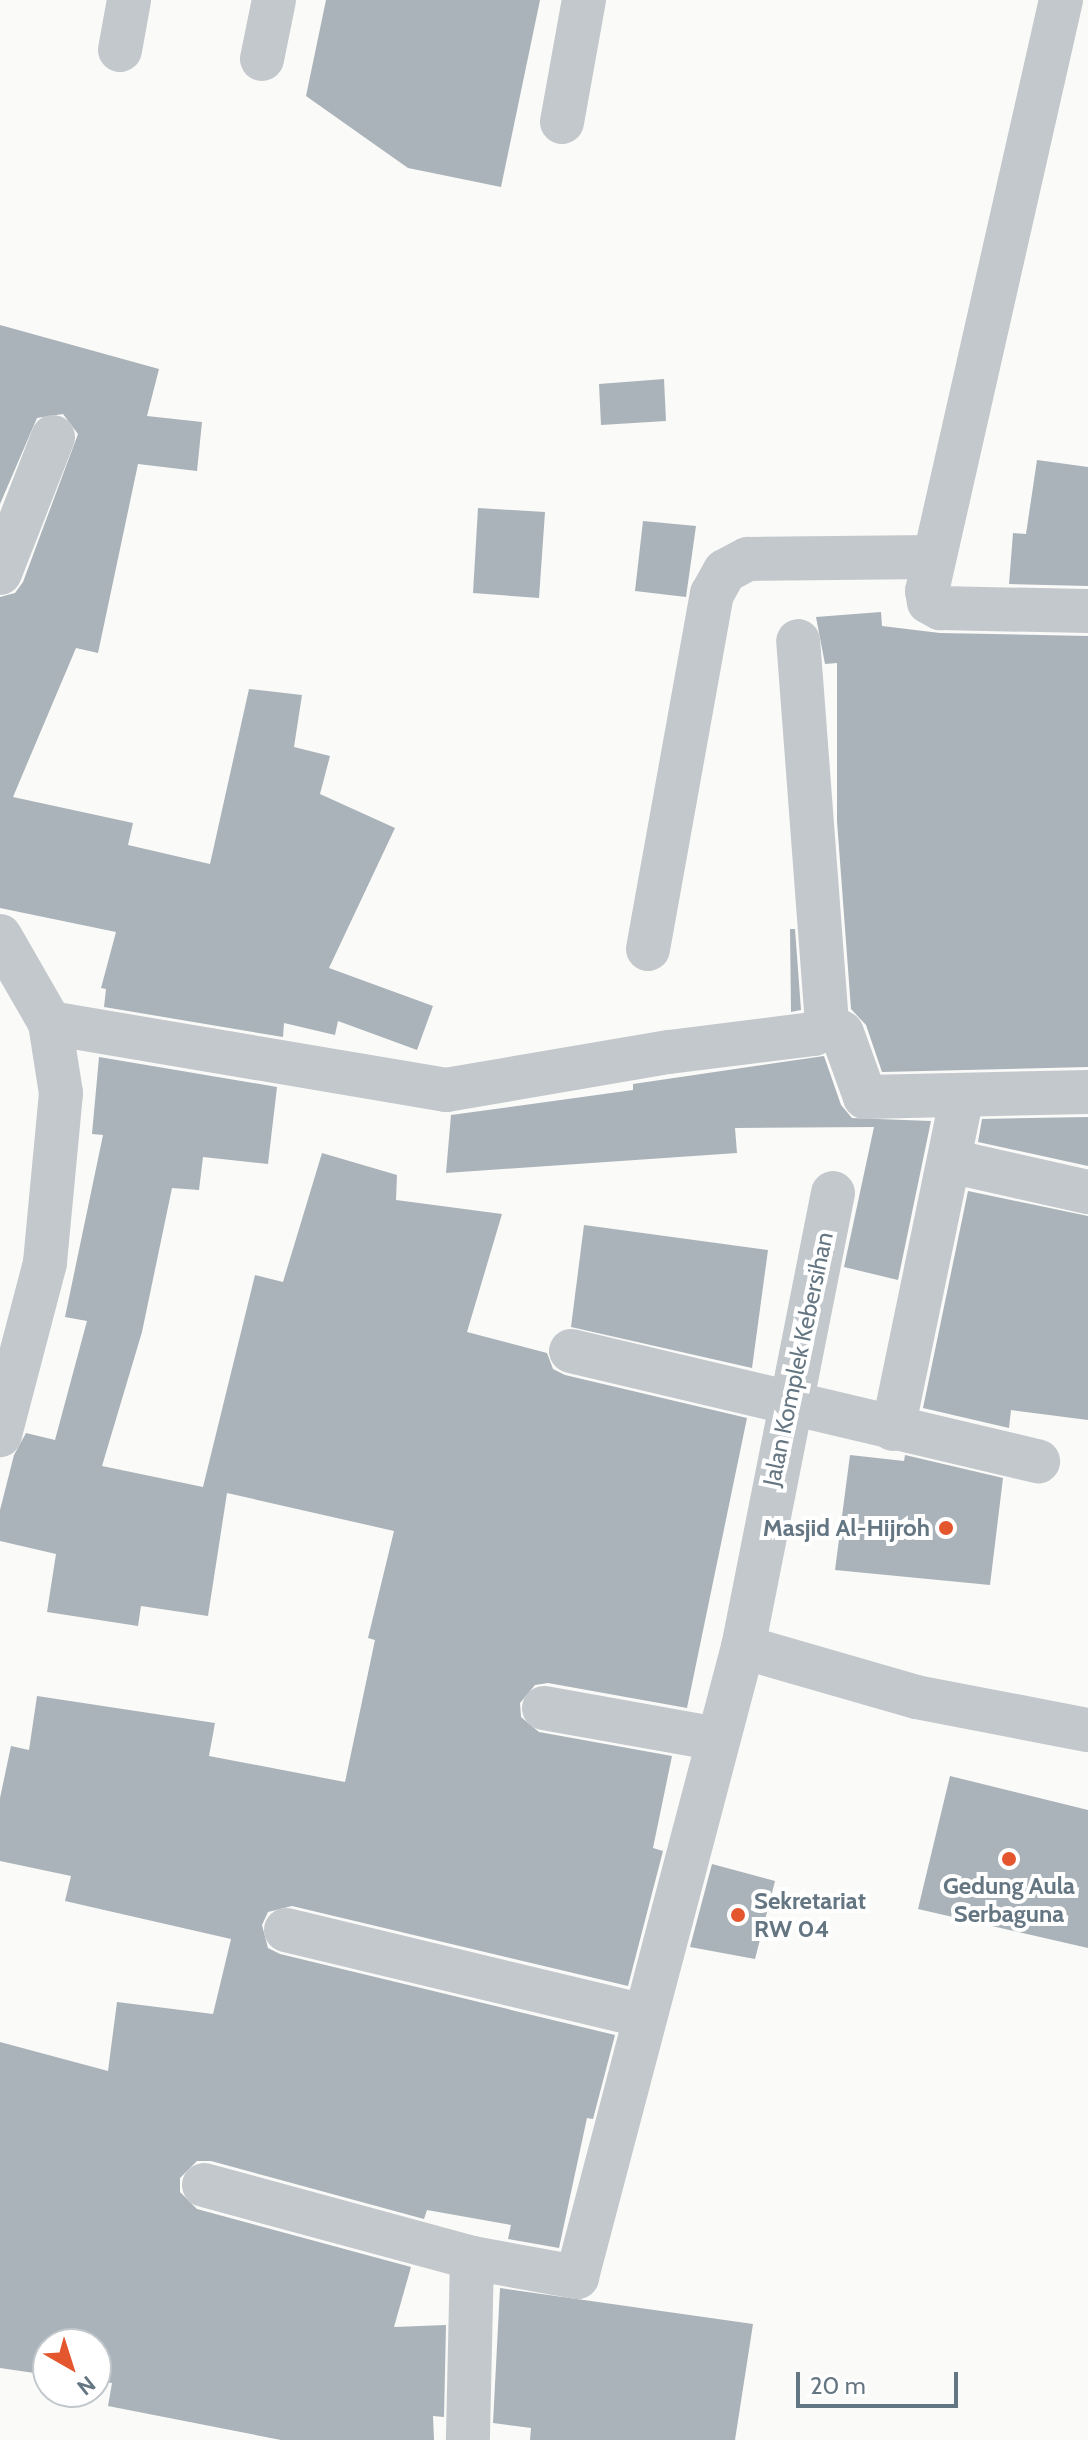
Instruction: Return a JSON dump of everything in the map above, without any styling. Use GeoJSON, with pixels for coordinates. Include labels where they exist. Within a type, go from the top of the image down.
{"type":"FeatureCollection","features":[{"type":"Feature","properties":{"kind":"street"},"geometry":{"type":"LineString","coordinates":[[120,50],[129,0]]}},
{"type":"Feature","properties":{"kind":"street"},"geometry":{"type":"LineString","coordinates":[[262,59],[274,0]]}},
{"type":"Feature","properties":{"kind":"street"},"geometry":{"type":"LineString","coordinates":[[562,122],[584,0]]}},
{"type":"Feature","properties":{"kind":"street"},"geometry":{"type":"LineString","coordinates":[[1061,0],[927,591],[929,602],[940,608],[1088,611]]}},
{"type":"Feature","properties":{"kind":"street"},"geometry":{"type":"LineString","coordinates":[[0,573],[53,437]]}},
{"type":"Feature","properties":{"kind":"street"},"geometry":{"type":"LineString","coordinates":[[648,949],[712,594],[725,571],[748,559],[933,557]]}},
{"type":"Feature","properties":{"kind":"street"},"geometry":{"type":"LineString","coordinates":[[798,641],[827,1024]]}},
{"type":"Feature","properties":{"kind":"street"},"geometry":{"type":"LineString","coordinates":[[0,936],[50,1023],[61,1093],[45,1263],[0,1435]]}},
{"type":"Feature","properties":{"kind":"street"},"geometry":{"type":"LineString","coordinates":[[50,1023],[446,1090],[669,1052],[814,1034],[827,1024]]}},
{"type":"Feature","properties":{"kind":"street"},"geometry":{"type":"LineString","coordinates":[[827,1024],[842,1033],[865,1097],[1088,1092]]}},
{"type":"Feature","properties":{"kind":"street"},"geometry":{"type":"LineString","coordinates":[[893,1429],[962,1095]]}},
{"type":"Feature","properties":{"kind":"street"},"geometry":{"type":"LineString","coordinates":[[950,1161],[1088,1192]]}},
{"type":"Feature","properties":{"kind":"street","name":"Jalan Komplek Kebersihan"},"geometry":{"type":"LineString","coordinates":[[472,2258],[577,2277],[743,1647],[787,1405],[833,1193]]}},
{"type":"Feature","properties":{"kind":"street"},"geometry":{"type":"LineString","coordinates":[[571,1351],[787,1405],[1038,1461]]}},
{"type":"Feature","properties":{"kind":"street"},"geometry":{"type":"LineString","coordinates":[[743,1647],[916,1697],[1088,1730]]}},
{"type":"Feature","properties":{"kind":"street"},"geometry":{"type":"LineString","coordinates":[[544,1708],[718,1739]]}},
{"type":"Feature","properties":{"kind":"street"},"geometry":{"type":"LineString","coordinates":[[286,1930],[645,2016]]}},
{"type":"Feature","properties":{"kind":"street"},"geometry":{"type":"LineString","coordinates":[[204,2185],[472,2258],[468,2440]]}},
{"type":"Feature","properties":{"kind":"building"},"geometry":{"type":"Polygon","coordinates":[[[326,0],[540,0],[501,187],[408,168],[306,96],[326,0]]]}},
{"type":"Feature","properties":{"kind":"building"},"geometry":{"type":"Polygon","coordinates":[[[0,325],[159,369],[147,416],[202,422],[197,471],[138,464],[98,653],[76,648],[13,797],[133,823],[128,845],[210,864],[249,689],[302,695],[294,747],[330,756],[320,794],[395,828],[329,968],[433,1006],[417,1050],[338,1021],[335,1035],[284,1023],[283,1037],[104,1007],[106,989],[101,988],[116,932],[0,908],[0,597],[15,593],[23,582],[78,434],[63,414],[37,418],[0,504],[0,325]]]}},
{"type":"Feature","properties":{"kind":"building"},"geometry":{"type":"Polygon","coordinates":[[[664,379],[666,421],[601,425],[599,384],[664,379]]]}},
{"type":"Feature","properties":{"kind":"building"},"geometry":{"type":"Polygon","coordinates":[[[1037,460],[1088,467],[1088,586],[1009,584],[1013,533],[1026,534],[1037,460]]]}},
{"type":"Feature","properties":{"kind":"building"},"geometry":{"type":"Polygon","coordinates":[[[478,508],[545,512],[539,598],[473,593],[478,508]]]}},
{"type":"Feature","properties":{"kind":"building"},"geometry":{"type":"Polygon","coordinates":[[[643,521],[696,526],[686,597],[635,591],[643,521]]]}},
{"type":"Feature","properties":{"kind":"building"},"geometry":{"type":"Polygon","coordinates":[[[881,612],[882,626],[940,633],[1088,636],[1088,1067],[882,1072],[866,1025],[851,1009],[837,821],[837,663],[825,664],[816,617],[881,612]]]}},
{"type":"Feature","properties":{"kind":"building"},"geometry":{"type":"Polygon","coordinates":[[[790,929],[795,929],[801,1010],[791,1012],[790,929]]]}},
{"type":"Feature","properties":{"kind":"building"},"geometry":{"type":"Polygon","coordinates":[[[824,1056],[841,1105],[852,1118],[931,1121],[898,1280],[844,1267],[874,1127],[735,1128],[737,1153],[446,1173],[451,1115],[633,1090],[633,1084],[824,1056]]]}},
{"type":"Feature","properties":{"kind":"building"},"geometry":{"type":"Polygon","coordinates":[[[99,1057],[277,1087],[268,1164],[203,1157],[199,1190],[172,1188],[142,1332],[102,1466],[203,1487],[255,1275],[283,1282],[322,1153],[397,1175],[396,1200],[502,1214],[467,1332],[547,1353],[553,1369],[565,1375],[747,1418],[687,1708],[548,1683],[535,1685],[520,1703],[521,1717],[539,1732],[672,1756],[653,1848],[663,1851],[628,1986],[292,1906],[268,1912],[262,1925],[268,1948],[280,1954],[615,2035],[593,2119],[587,2118],[559,2248],[508,2239],[511,2225],[427,2210],[424,2219],[211,2161],[197,2161],[180,2178],[180,2192],[197,2209],[411,2267],[394,2327],[446,2325],[444,2417],[433,2416],[434,2440],[281,2440],[112,2407],[112,2328],[32,2328],[32,2373],[0,2368],[0,2042],[108,2071],[117,2002],[213,2014],[231,1939],[65,1901],[71,1876],[0,1861],[0,1798],[11,1746],[29,1750],[37,1696],[215,1723],[209,1756],[345,1782],[375,1640],[368,1638],[394,1531],[227,1493],[208,1616],[141,1606],[138,1626],[47,1612],[56,1554],[0,1541],[0,1510],[14,1455],[26,1433],[55,1440],[87,1321],[65,1317],[103,1135],[92,1134],[99,1057]]]}},
{"type":"Feature","properties":{"kind":"building"},"geometry":{"type":"Polygon","coordinates":[[[1088,1117],[1088,1166],[978,1142],[982,1119],[1088,1117]]]}},
{"type":"Feature","properties":{"kind":"building"},"geometry":{"type":"Polygon","coordinates":[[[968,1191],[1088,1216],[1088,1420],[1011,1410],[1009,1428],[923,1408],[968,1191]]]}},
{"type":"Feature","properties":{"kind":"building"},"geometry":{"type":"Polygon","coordinates":[[[584,1225],[768,1250],[752,1368],[571,1327],[584,1225]]]}},
{"type":"Feature","properties":{"kind":"building"},"geometry":{"type":"Polygon","coordinates":[[[850,1455],[904,1461],[905,1455],[1003,1478],[990,1585],[835,1570],[850,1455]]]}},
{"type":"Feature","properties":{"kind":"building","name":"Gedung Aula Serbaguna"},"geometry":{"type":"Polygon","coordinates":[[[950,1776],[1088,1810],[1088,1948],[918,1909],[950,1776]]]}},
{"type":"Feature","properties":{"kind":"building","name":"Sekretariat RW 04"},"geometry":{"type":"Polygon","coordinates":[[[712,1864],[775,1881],[755,1959],[690,1947],[712,1864]]]}},
{"type":"Feature","properties":{"kind":"building"},"geometry":{"type":"Polygon","coordinates":[[[500,2288],[753,2324],[735,2440],[530,2440],[531,2428],[493,2423],[500,2288]]]}},
{"type":"Feature","properties":{"kind":"place","name":"Masjid Al-Hijroh"},"geometry":{"type":"Point","coordinates":[946,1528]}},
{"type":"Feature","properties":{"kind":"place","name":"Gedung Aula Serbaguna"},"geometry":{"type":"Point","coordinates":[1009,1859]}},
{"type":"Feature","properties":{"kind":"place","name":"Sekretariat RW 04"},"geometry":{"type":"Point","coordinates":[738,1915]}}]}
